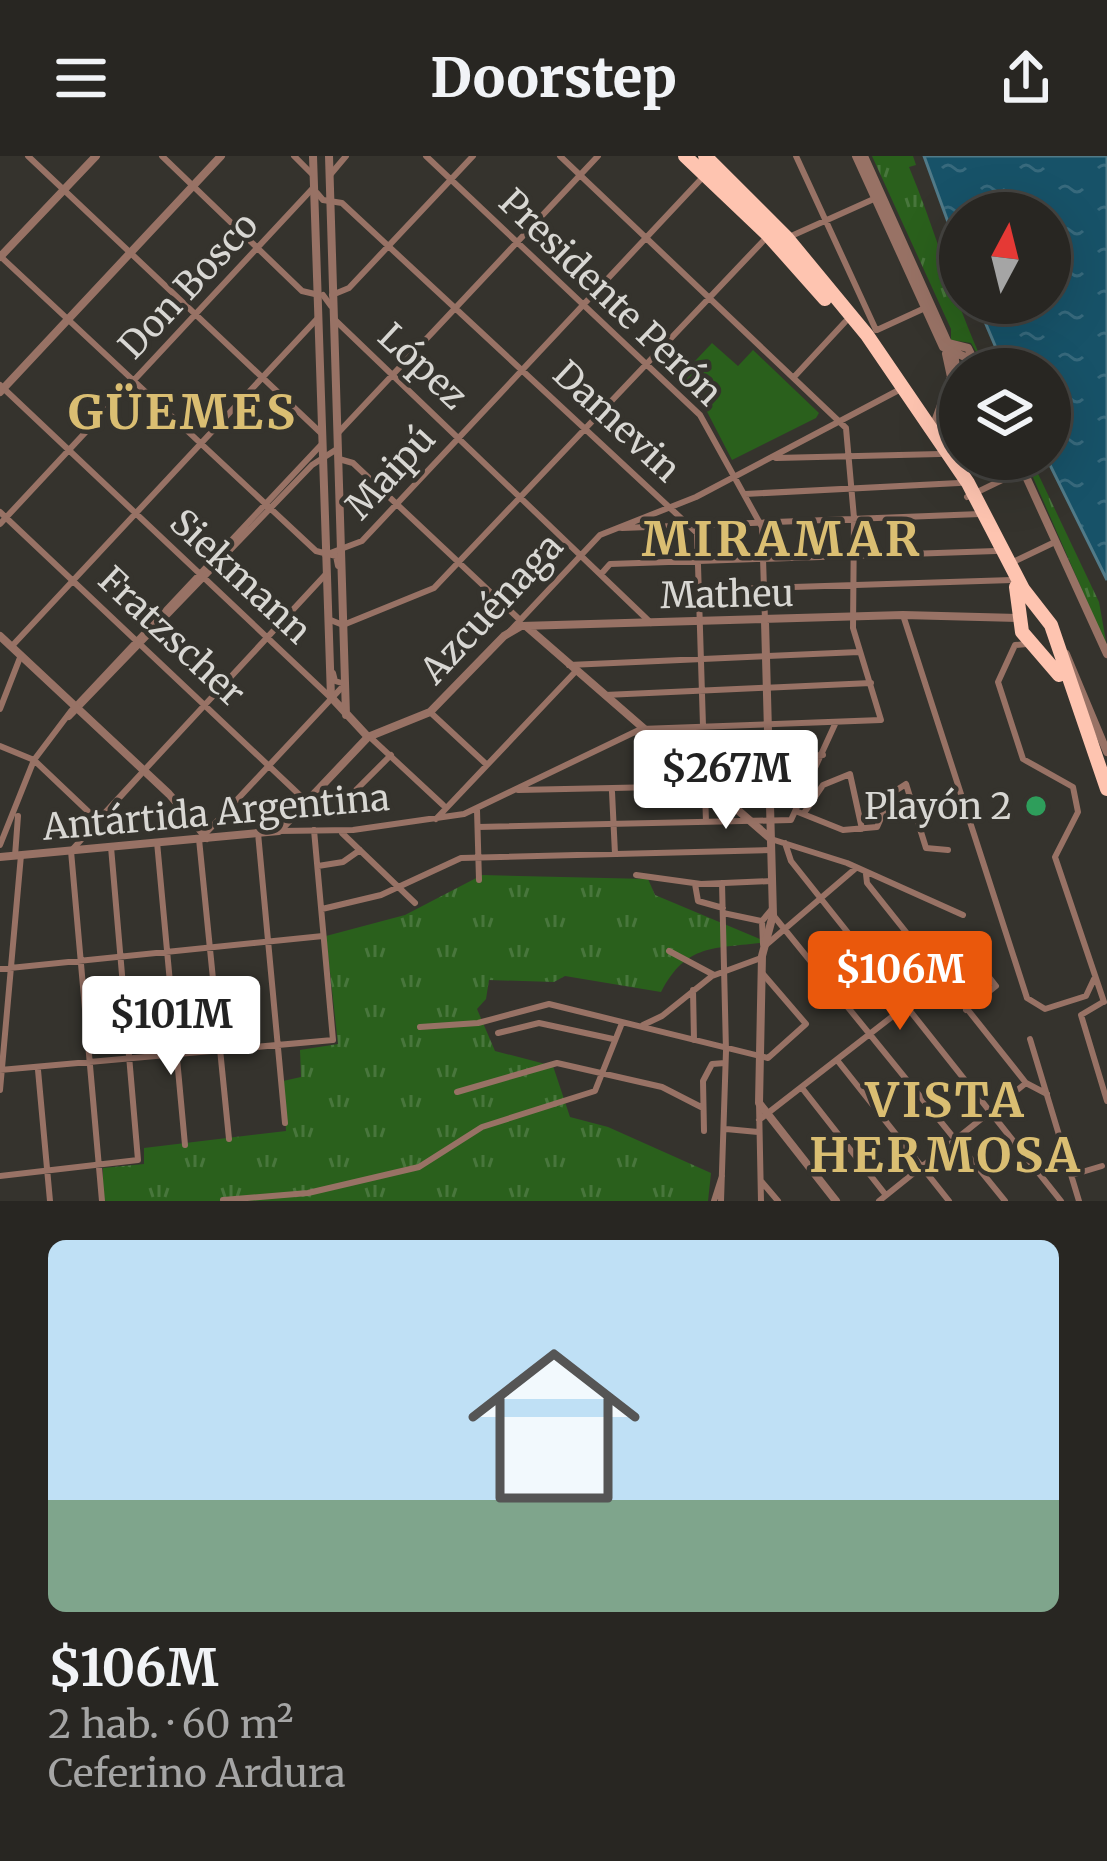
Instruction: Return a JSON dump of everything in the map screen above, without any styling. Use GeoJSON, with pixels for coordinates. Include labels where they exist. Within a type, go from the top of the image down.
{"type":"FeatureCollection","features":[{"type":"Feature","properties":{"kind":"highway"},"geometry":{"type":"LineString","coordinates":[[685,156],[768,235],[845,322],[867,335],[897,392],[937,440]]}},
{"type":"Feature","properties":{"kind":"highway"},"geometry":{"type":"LineString","coordinates":[[705,156],[787,238],[867,335],[937,440],[1051,625],[1107,789]]}},
{"type":"Feature","properties":{"kind":"highway"},"geometry":{"type":"LineString","coordinates":[[710,179],[735,197],[737,187]]}},
{"type":"Feature","properties":{"kind":"highway"},"geometry":{"type":"LineString","coordinates":[[981,514],[1012,580],[1034,648],[1063,680],[1078,711]]}},
{"type":"Feature","properties":{"kind":"highway"},"geometry":{"type":"LineString","coordinates":[[1020,616],[1040,610]]}},
{"type":"Feature","properties":{"kind":"highway"},"geometry":{"type":"LineString","coordinates":[[1034,648],[1049,651],[1054,643]]}},
{"type":"Feature","properties":{"kind":"street"},"geometry":{"type":"LineString","coordinates":[[28,156],[321,432],[330,458],[342,550],[346,716]]}},
{"type":"Feature","properties":{"kind":"street"},"geometry":{"type":"LineString","coordinates":[[96,156],[0,257],[268,508],[325,555],[337,557],[342,581]]}},
{"type":"Feature","properties":{"kind":"street"},"geometry":{"type":"LineString","coordinates":[[162,156],[302,291],[321,298],[349,288],[473,156]]}},
{"type":"Feature","properties":{"kind":"street"},"geometry":{"type":"LineString","coordinates":[[1,389],[221,156]]}},
{"type":"Feature","properties":{"kind":"street"},"geometry":{"type":"LineString","coordinates":[[268,508],[339,446],[334,322],[321,298],[324,198],[311,170],[294,156]]}},
{"type":"Feature","properties":{"kind":"street"},"geometry":{"type":"LineString","coordinates":[[329,179],[346,156]]}},
{"type":"Feature","properties":{"kind":"street","name":"Presidente Perón"},"geometry":{"type":"LineString","coordinates":[[426,156],[700,415],[760,521],[772,881],[772,912],[761,971],[762,1119]]}},
{"type":"Feature","properties":{"kind":"street"},"geometry":{"type":"LineString","coordinates":[[560,156],[841,421],[851,456],[855,617],[860,652],[881,720],[641,729]]}},
{"type":"Feature","properties":{"kind":"street"},"geometry":{"type":"LineString","coordinates":[[338,433],[598,156]]}},
{"type":"Feature","properties":{"kind":"street"},"geometry":{"type":"LineString","coordinates":[[796,156],[867,335],[929,308]]}},
{"type":"Feature","properties":{"kind":"street"},"geometry":{"type":"LineString","coordinates":[[860,156],[946,345],[951,376],[937,440]]}},
{"type":"Feature","properties":{"kind":"street"},"geometry":{"type":"LineString","coordinates":[[860,156],[875,199],[929,308]]}},
{"type":"Feature","properties":{"kind":"street"},"geometry":{"type":"LineString","coordinates":[[297,208],[311,170],[328,158]]}},
{"type":"Feature","properties":{"kind":"street"},"geometry":{"type":"LineString","coordinates":[[0,845],[34,760],[318,452],[317,316],[328,158]]}},
{"type":"Feature","properties":{"kind":"street","name":"Maipú"},"geometry":{"type":"LineString","coordinates":[[325,555],[359,544],[521,368],[710,179]]}},
{"type":"Feature","properties":{"kind":"street"},"geometry":{"type":"LineString","coordinates":[[768,235],[787,238],[826,222],[875,199],[878,188]]}},
{"type":"Feature","properties":{"kind":"street","name":"Don Bosco"},"geometry":{"type":"LineString","coordinates":[[2,518],[297,208],[324,198]]}},
{"type":"Feature","properties":{"kind":"street","name":"Damevin"},"geometry":{"type":"LineString","coordinates":[[324,198],[342,203],[389,245],[699,537],[709,789],[706,822]]}},
{"type":"Feature","properties":{"kind":"street"},"geometry":{"type":"LineString","coordinates":[[328,619],[344,625],[425,595],[459,563],[768,235],[770,224],[755,205]]}},
{"type":"Feature","properties":{"kind":"street","name":"López"},"geometry":{"type":"LineString","coordinates":[[321,298],[322,329],[334,322],[652,623]]}},
{"type":"Feature","properties":{"kind":"street"},"geometry":{"type":"LineString","coordinates":[[12,646],[265,378],[317,316]]}},
{"type":"Feature","properties":{"kind":"street"},"geometry":{"type":"LineString","coordinates":[[794,377],[845,322]]}},
{"type":"Feature","properties":{"kind":"street"},"geometry":{"type":"LineString","coordinates":[[946,345],[949,348]]}},
{"type":"Feature","properties":{"kind":"street"},"geometry":{"type":"LineString","coordinates":[[946,345],[967,348]]}},
{"type":"Feature","properties":{"kind":"street","name":"Siekmann"},"geometry":{"type":"LineString","coordinates":[[1,389],[443,806]]}},
{"type":"Feature","properties":{"kind":"street","name":"Azcuénaga"},"geometry":{"type":"LineString","coordinates":[[522,622],[580,553],[618,528],[736,477],[897,392]]}},
{"type":"Feature","properties":{"kind":"street"},"geometry":{"type":"LineString","coordinates":[[321,432],[333,421],[339,446]]}},
{"type":"Feature","properties":{"kind":"street"},"geometry":{"type":"LineString","coordinates":[[937,440],[939,434]]}},
{"type":"Feature","properties":{"kind":"street"},"geometry":{"type":"LineString","coordinates":[[771,458],[851,456],[937,440]]}},
{"type":"Feature","properties":{"kind":"street"},"geometry":{"type":"LineString","coordinates":[[330,458],[352,463],[771,844]]}},
{"type":"Feature","properties":{"kind":"street"},"geometry":{"type":"LineString","coordinates":[[330,458],[325,555],[331,697]]}},
{"type":"Feature","properties":{"kind":"street"},"geometry":{"type":"LineString","coordinates":[[745,494],[853,486],[967,491],[996,480]]}},
{"type":"Feature","properties":{"kind":"street"},"geometry":{"type":"LineString","coordinates":[[1027,480],[1107,654]]}},
{"type":"Feature","properties":{"kind":"street"},"geometry":{"type":"LineString","coordinates":[[618,528],[981,514]]}},
{"type":"Feature","properties":{"kind":"street","name":"Fratzscher"},"geometry":{"type":"LineString","coordinates":[[2,518],[74,580],[306,801]]}},
{"type":"Feature","properties":{"kind":"street"},"geometry":{"type":"LineString","coordinates":[[1011,563],[1055,542]]}},
{"type":"Feature","properties":{"kind":"street"},"geometry":{"type":"LineString","coordinates":[[602,573],[610,564],[996,550]]}},
{"type":"Feature","properties":{"kind":"street"},"geometry":{"type":"LineString","coordinates":[[101,1201],[70,851],[326,574]]}},
{"type":"Feature","properties":{"kind":"street"},"geometry":{"type":"LineString","coordinates":[[701,590],[1012,580]]}},
{"type":"Feature","properties":{"kind":"street"},"geometry":{"type":"LineString","coordinates":[[903,615],[1024,990],[1032,1004],[1045,1009],[1086,996],[1103,999]]}},
{"type":"Feature","properties":{"kind":"street","name":"Matheu"},"geometry":{"type":"LineString","coordinates":[[509,632],[522,622],[1020,616]]}},
{"type":"Feature","properties":{"kind":"street"},"geometry":{"type":"LineString","coordinates":[[1051,625],[1107,752]]}},
{"type":"Feature","properties":{"kind":"street","name":"Azcuénaga"},"geometry":{"type":"LineString","coordinates":[[279,831],[368,737],[430,712],[509,632]]}},
{"type":"Feature","properties":{"kind":"street"},"geometry":{"type":"LineString","coordinates":[[0,635],[204,836],[209,948],[229,1139]]}},
{"type":"Feature","properties":{"kind":"street"},"geometry":{"type":"LineString","coordinates":[[1034,648],[1015,645],[998,682],[1023,759],[1071,785],[1079,806],[1055,857],[1103,999]]}},
{"type":"Feature","properties":{"kind":"street"},"geometry":{"type":"LineString","coordinates":[[329,652],[334,681],[345,684]]}},
{"type":"Feature","properties":{"kind":"street"},"geometry":{"type":"LineString","coordinates":[[436,819],[573,668],[860,652]]}},
{"type":"Feature","properties":{"kind":"street"},"geometry":{"type":"LineString","coordinates":[[0,709],[21,656]]}},
{"type":"Feature","properties":{"kind":"street"},"geometry":{"type":"LineString","coordinates":[[604,696],[871,683]]}},
{"type":"Feature","properties":{"kind":"street"},"geometry":{"type":"LineString","coordinates":[[204,836],[345,684]]}},
{"type":"Feature","properties":{"kind":"street"},"geometry":{"type":"LineString","coordinates":[[430,712],[486,764]]}},
{"type":"Feature","properties":{"kind":"street"},"geometry":{"type":"LineString","coordinates":[[801,813],[836,721]]}},
{"type":"Feature","properties":{"kind":"street","name":"Antártida Argentina"},"geometry":{"type":"LineString","coordinates":[[0,857],[436,819],[477,809],[641,729]]}},
{"type":"Feature","properties":{"kind":"street"},"geometry":{"type":"LineString","coordinates":[[0,746],[34,760],[95,818]]}},
{"type":"Feature","properties":{"kind":"street"},"geometry":{"type":"LineString","coordinates":[[349,798],[391,755]]}},
{"type":"Feature","properties":{"kind":"street"},"geometry":{"type":"LineString","coordinates":[[679,762],[823,755]]}},
{"type":"Feature","properties":{"kind":"street"},"geometry":{"type":"LineString","coordinates":[[85,833],[142,772]]}},
{"type":"Feature","properties":{"kind":"street"},"geometry":{"type":"LineString","coordinates":[[478,827],[791,820],[824,785],[850,774],[862,829]]}},
{"type":"Feature","properties":{"kind":"street"},"geometry":{"type":"LineString","coordinates":[[801,813],[843,830],[862,829],[880,823],[892,793],[904,784],[912,789],[926,848],[948,850]]}},
{"type":"Feature","properties":{"kind":"street"},"geometry":{"type":"LineString","coordinates":[[516,790],[808,788]]}},
{"type":"Feature","properties":{"kind":"street"},"geometry":{"type":"LineString","coordinates":[[613,791],[615,854]]}},
{"type":"Feature","properties":{"kind":"street"},"geometry":{"type":"LineString","coordinates":[[0,1090],[12,968],[19,807]]}},
{"type":"Feature","properties":{"kind":"street"},"geometry":{"type":"LineString","coordinates":[[477,809],[479,880]]}},
{"type":"Feature","properties":{"kind":"street"},"geometry":{"type":"LineString","coordinates":[[1,1071],[333,1040],[314,830]]}},
{"type":"Feature","properties":{"kind":"street"},"geometry":{"type":"LineString","coordinates":[[339,830],[416,903]]}},
{"type":"Feature","properties":{"kind":"street"},"geometry":{"type":"LineString","coordinates":[[258,833],[285,1123]]}},
{"type":"Feature","properties":{"kind":"street"},"geometry":{"type":"LineString","coordinates":[[157,842],[185,1145]]}},
{"type":"Feature","properties":{"kind":"street"},"geometry":{"type":"LineString","coordinates":[[785,843],[791,861],[1061,1201]]}},
{"type":"Feature","properties":{"kind":"street"},"geometry":{"type":"LineString","coordinates":[[322,909],[347,906],[402,886],[450,861],[477,857],[785,843],[934,898],[963,915]]}},
{"type":"Feature","properties":{"kind":"street"},"geometry":{"type":"LineString","coordinates":[[0,1176],[138,1160],[111,847]]}},
{"type":"Feature","properties":{"kind":"street"},"geometry":{"type":"LineString","coordinates":[[318,866],[343,862],[360,850]]}},
{"type":"Feature","properties":{"kind":"street"},"geometry":{"type":"LineString","coordinates":[[639,1026],[662,1016],[714,975],[762,953],[783,926],[856,868]]}},
{"type":"Feature","properties":{"kind":"street"},"geometry":{"type":"LineString","coordinates":[[866,874],[867,883],[1026,1083],[1047,1094]]}},
{"type":"Feature","properties":{"kind":"street"},"geometry":{"type":"LineString","coordinates":[[636,875],[694,884],[772,881]]}},
{"type":"Feature","properties":{"kind":"street"},"geometry":{"type":"LineString","coordinates":[[718,1201],[726,1051],[722,883]]}},
{"type":"Feature","properties":{"kind":"street"},"geometry":{"type":"LineString","coordinates":[[694,884],[698,901],[762,921]]}},
{"type":"Feature","properties":{"kind":"street"},"geometry":{"type":"LineString","coordinates":[[762,953],[762,921],[772,912],[1005,1201]]}},
{"type":"Feature","properties":{"kind":"street"},"geometry":{"type":"LineString","coordinates":[[0,969],[323,936]]}},
{"type":"Feature","properties":{"kind":"street"},"geometry":{"type":"LineString","coordinates":[[760,1201],[758,1132],[762,1119],[983,946]]}},
{"type":"Feature","properties":{"kind":"street"},"geometry":{"type":"LineString","coordinates":[[669,951],[714,975]]}},
{"type":"Feature","properties":{"kind":"street"},"geometry":{"type":"LineString","coordinates":[[420,1027],[478,1023],[549,1004],[726,1051],[772,1056],[806,1028],[761,971]]}},
{"type":"Feature","properties":{"kind":"street"},"geometry":{"type":"LineString","coordinates":[[966,1010],[996,986],[985,972]]}},
{"type":"Feature","properties":{"kind":"street"},"geometry":{"type":"LineString","coordinates":[[1086,996],[1094,979]]}},
{"type":"Feature","properties":{"kind":"street"},"geometry":{"type":"LineString","coordinates":[[967,980],[982,998]]}},
{"type":"Feature","properties":{"kind":"street"},"geometry":{"type":"LineString","coordinates":[[693,990],[694,1040]]}},
{"type":"Feature","properties":{"kind":"street"},"geometry":{"type":"LineString","coordinates":[[1103,999],[1081,1015],[1107,1101]]}},
{"type":"Feature","properties":{"kind":"street"},"geometry":{"type":"LineString","coordinates":[[498,1033],[539,1023],[613,1039]]}},
{"type":"Feature","properties":{"kind":"street"},"geometry":{"type":"LineString","coordinates":[[223,1200],[296,1196],[419,1167],[492,1123],[595,1091],[607,1072],[613,1039],[622,1023]]}},
{"type":"Feature","properties":{"kind":"street"},"geometry":{"type":"LineString","coordinates":[[1030,1039],[1079,1201]]}},
{"type":"Feature","properties":{"kind":"street"},"geometry":{"type":"LineString","coordinates":[[837,1060],[949,1201]]}},
{"type":"Feature","properties":{"kind":"street"},"geometry":{"type":"LineString","coordinates":[[704,1131],[704,1076],[712,1064],[725,1063]]}},
{"type":"Feature","properties":{"kind":"street"},"geometry":{"type":"LineString","coordinates":[[457,1092],[548,1064],[607,1072],[662,1087],[703,1108]]}},
{"type":"Feature","properties":{"kind":"street"},"geometry":{"type":"LineString","coordinates":[[38,1070],[50,1201]]}},
{"type":"Feature","properties":{"kind":"street"},"geometry":{"type":"LineString","coordinates":[[802,1088],[883,1198],[1026,1083]]}},
{"type":"Feature","properties":{"kind":"street"},"geometry":{"type":"LineString","coordinates":[[762,1119],[836,1201]]}},
{"type":"Feature","properties":{"kind":"street"},"geometry":{"type":"LineString","coordinates":[[724,1129],[758,1132]]}},
{"type":"Feature","properties":{"kind":"street"},"geometry":{"type":"LineString","coordinates":[[1072,1175],[1102,1166]]}},
{"type":"Feature","properties":{"kind":"street"},"geometry":{"type":"LineString","coordinates":[[760,1180],[778,1201]]}},
{"type":"Feature","properties":{"kind":"green space"},"geometry":{"type":"Polygon","coordinates":[[[872,156],[913,156],[916,165],[909,167],[939,248],[939,303],[872,156]]]}},
{"type":"Feature","properties":{"kind":"green space"},"geometry":{"type":"Polygon","coordinates":[[[949,324],[967,324],[977,348],[951,340],[949,324]]]}},
{"type":"Feature","properties":{"kind":"green space"},"geometry":{"type":"Polygon","coordinates":[[[712,343],[738,366],[753,350],[819,413],[816,418],[732,460],[702,402],[678,379],[712,343]]]}},
{"type":"Feature","properties":{"kind":"green space"},"geometry":{"type":"Polygon","coordinates":[[[1034,480],[1041,480],[1099,602],[1107,647],[1034,480]]]}},
{"type":"Feature","properties":{"kind":"green space"},"geometry":{"type":"Polygon","coordinates":[[[482,875],[648,879],[655,895],[767,942],[692,956],[661,992],[565,976],[554,982],[489,980],[486,999],[477,1009],[495,1051],[553,1066],[570,1117],[608,1127],[711,1173],[708,1201],[103,1201],[103,1168],[144,1164],[144,1148],[286,1131],[283,1081],[301,1077],[300,1050],[338,1044],[326,936],[405,915],[482,875]]]}},
{"type":"Feature","properties":{"kind":"water"},"geometry":{"type":"Polygon","coordinates":[[[924,156],[1107,156],[1107,580],[1057,480],[1071,480],[1071,348],[996,348],[986,324],[1071,324],[1071,192],[939,192],[939,197],[924,156]]]}},
{"type":"Feature","properties":{"kind":"place","name":"Playón 2"},"geometry":{"type":"Point","coordinates":[1036,806]}},
{"type":"Feature","properties":{"kind":"district","name":"GÜEMES"},"geometry":{"type":"Point","coordinates":[183,412]}},
{"type":"Feature","properties":{"kind":"district","name":"MIRAMAR"},"geometry":{"type":"Point","coordinates":[782,539]}},
{"type":"Feature","properties":{"kind":"district","name":"VISTA HERMOSA"},"geometry":{"type":"Point","coordinates":[946,1128]}}]}
